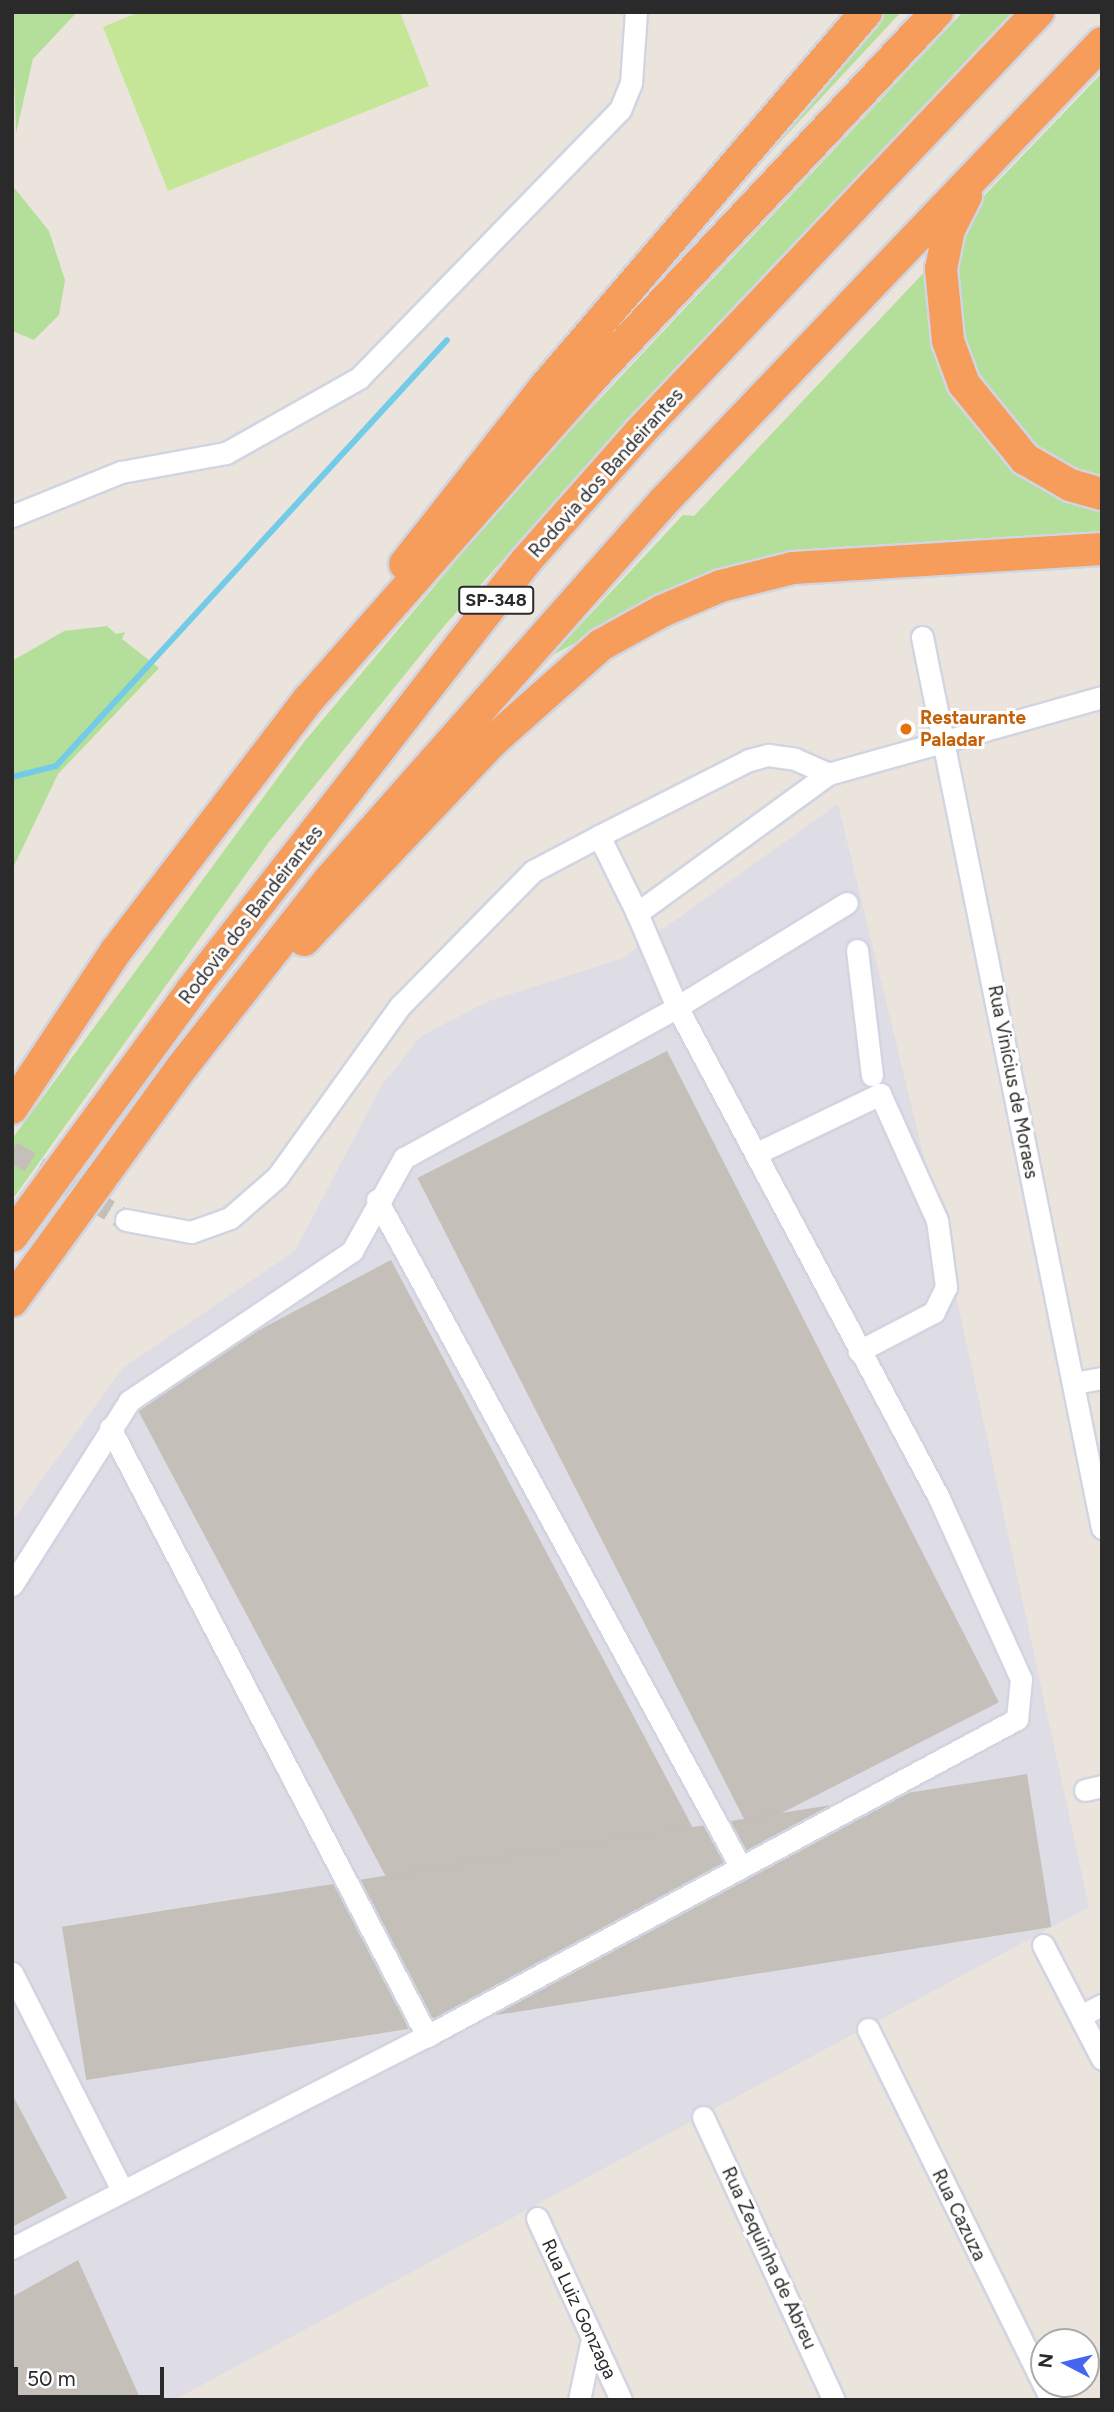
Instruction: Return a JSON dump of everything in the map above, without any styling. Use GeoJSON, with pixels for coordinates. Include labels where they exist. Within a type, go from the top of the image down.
{"type":"FeatureCollection","features":[{"type":"Feature","properties":{"kind":"highway"},"geometry":{"type":"LineString","coordinates":[[12,1108],[116,951],[309,699],[437,518],[866,12]]}},
{"type":"Feature","properties":{"kind":"highway"},"geometry":{"type":"LineString","coordinates":[[309,699],[588,382],[937,12]]}},
{"type":"Feature","properties":{"kind":"highway","name":"Rodovia dos Bandeirantes"},"geometry":{"type":"LineString","coordinates":[[12,1236],[191,990],[526,561],[640,432],[1038,12]]}},
{"type":"Feature","properties":{"kind":"highway"},"geometry":{"type":"LineString","coordinates":[[12,1301],[182,1067],[330,879],[665,500],[1102,43]]}},
{"type":"Feature","properties":{"kind":"highway"},"geometry":{"type":"LineString","coordinates":[[1016,131],[957,207],[949,229],[941,269],[948,341],[964,384],[1025,459],[1070,485],[1102,494]]}},
{"type":"Feature","properties":{"kind":"highway"},"geometry":{"type":"LineString","coordinates":[[182,1067],[495,739],[601,645],[722,586],[793,568],[1102,549]]}},
{"type":"Feature","properties":{"kind":"street"},"geometry":{"type":"LineString","coordinates":[[12,516],[121,472],[226,453],[359,378],[620,110],[629,90],[636,12]]}},
{"type":"Feature","properties":{"kind":"street","name":"Rua Vinícius de Moraes"},"geometry":{"type":"LineString","coordinates":[[922,637],[1102,1528]]}},
{"type":"Feature","properties":{"kind":"street"},"geometry":{"type":"LineString","coordinates":[[637,913],[828,774],[1102,697]]}},
{"type":"Feature","properties":{"kind":"street"},"geometry":{"type":"LineString","coordinates":[[125,1220],[191,1232],[230,1218],[277,1177],[409,997],[533,871],[749,760],[768,755],[795,759],[828,774]]}},
{"type":"Feature","properties":{"kind":"street"},"geometry":{"type":"LineString","coordinates":[[12,2248],[121,2188],[427,2036],[739,1864],[1017,1719],[1021,1679],[939,1498],[859,1351],[842,1310],[677,1007],[637,913],[599,836]]}},
{"type":"Feature","properties":{"kind":"street"},"geometry":{"type":"LineString","coordinates":[[12,1585],[129,1401],[352,1251],[377,1200],[404,1158],[677,1007],[848,903]]}},
{"type":"Feature","properties":{"kind":"street"},"geometry":{"type":"LineString","coordinates":[[857,950],[872,1075]]}},
{"type":"Feature","properties":{"kind":"street"},"geometry":{"type":"LineString","coordinates":[[755,1154],[880,1094],[937,1220],[946,1287],[934,1312],[859,1351]]}},
{"type":"Feature","properties":{"kind":"street"},"geometry":{"type":"LineString","coordinates":[[377,1200],[739,1864]]}},
{"type":"Feature","properties":{"kind":"street"},"geometry":{"type":"LineString","coordinates":[[1074,1383],[1102,1378]]}},
{"type":"Feature","properties":{"kind":"street"},"geometry":{"type":"LineString","coordinates":[[110,1428],[427,2036]]}},
{"type":"Feature","properties":{"kind":"street"},"geometry":{"type":"LineString","coordinates":[[1043,1945],[1082,2015],[1102,2059]]}},
{"type":"Feature","properties":{"kind":"street"},"geometry":{"type":"LineString","coordinates":[[12,1973],[121,2188]]}},
{"type":"Feature","properties":{"kind":"street"},"geometry":{"type":"LineString","coordinates":[[1082,2015],[1102,2005]]}},
{"type":"Feature","properties":{"kind":"street","name":"Rua Cazuza"},"geometry":{"type":"LineString","coordinates":[[868,2029],[1051,2400]]}},
{"type":"Feature","properties":{"kind":"street","name":"Rua Zequinha de Abreu"},"geometry":{"type":"LineString","coordinates":[[703,2117],[834,2400]]}},
{"type":"Feature","properties":{"kind":"street","name":"Rua Luiz Gonzaga"},"geometry":{"type":"LineString","coordinates":[[537,2218],[621,2400]]}},
{"type":"Feature","properties":{"kind":"street"},"geometry":{"type":"LineString","coordinates":[[579,2400],[592,2339]]}},
{"type":"Feature","properties":{"kind":"shaded area"},"geometry":{"type":"Polygon","coordinates":[[[838,804],[944,1240],[1089,1907],[174,2400],[12,2400],[12,1521],[123,1368],[295,1251],[382,1085],[421,1036],[489,1001],[621,959],[838,804]]]}},
{"type":"Feature","properties":{"kind":"green space"},"geometry":{"type":"Polygon","coordinates":[[[12,12],[77,12],[33,59],[16,133],[12,12]]]}},
{"type":"Feature","properties":{"kind":"green space"},"geometry":{"type":"Polygon","coordinates":[[[139,12],[400,12],[429,86],[168,191],[103,27],[139,12]]]}},
{"type":"Feature","properties":{"kind":"green space"},"geometry":{"type":"Polygon","coordinates":[[[878,12],[901,12],[767,156],[761,152],[878,12]]]}},
{"type":"Feature","properties":{"kind":"green space"},"geometry":{"type":"Polygon","coordinates":[[[963,12],[1012,12],[624,423],[445,625],[269,842],[12,1200],[12,1139],[304,742],[520,484],[963,12]]]}},
{"type":"Feature","properties":{"kind":"green space"},"geometry":{"type":"Polygon","coordinates":[[[1102,73],[1102,481],[1033,450],[984,395],[956,328],[952,262],[980,200],[1102,73]]]}},
{"type":"Feature","properties":{"kind":"green space"},"geometry":{"type":"Polygon","coordinates":[[[12,185],[49,231],[65,280],[59,315],[34,340],[12,331],[12,185]]]}},
{"type":"Feature","properties":{"kind":"green space"},"geometry":{"type":"Polygon","coordinates":[[[931,265],[958,392],[1102,508],[1102,537],[856,547],[771,558],[695,579],[551,656],[683,515],[694,516],[931,265]]]}},
{"type":"Feature","properties":{"kind":"green space"},"geometry":{"type":"Polygon","coordinates":[[[107,626],[116,634],[125,632],[122,639],[159,668],[58,774],[12,870],[12,661],[64,631],[107,626]]]}},
{"type":"Feature","properties":{"kind":"building"},"geometry":{"type":"Polygon","coordinates":[[[667,1051],[999,1702],[749,1829],[418,1178],[667,1051]]]}},
{"type":"Feature","properties":{"kind":"building"},"geometry":{"type":"Polygon","coordinates":[[[391,1260],[712,1863],[452,2001],[131,1398],[391,1260]]]}},
{"type":"Feature","properties":{"kind":"building"},"geometry":{"type":"Polygon","coordinates":[[[1027,1774],[1051,1927],[86,2080],[62,1927],[1027,1774]]]}},
{"type":"Feature","properties":{"kind":"building"},"geometry":{"type":"Polygon","coordinates":[[[12,2094],[67,2198],[12,2227],[12,2094]]]}},
{"type":"Feature","properties":{"kind":"building"},"geometry":{"type":"Polygon","coordinates":[[[78,2260],[141,2400],[12,2400],[12,2297],[78,2260]]]}},
{"type":"Feature","properties":{"kind":"waterway"},"geometry":{"type":"LineString","coordinates":[[12,777],[56,766],[447,340]]}},
{"type":"Feature","properties":{"kind":"tunnel"},"geometry":{"type":"LineString","coordinates":[[12,1151],[126,1220]]}},
{"type":"Feature","properties":{"kind":"place","name":"Restaurante Paladar"},"geometry":{"type":"Point","coordinates":[906,729]}}]}
